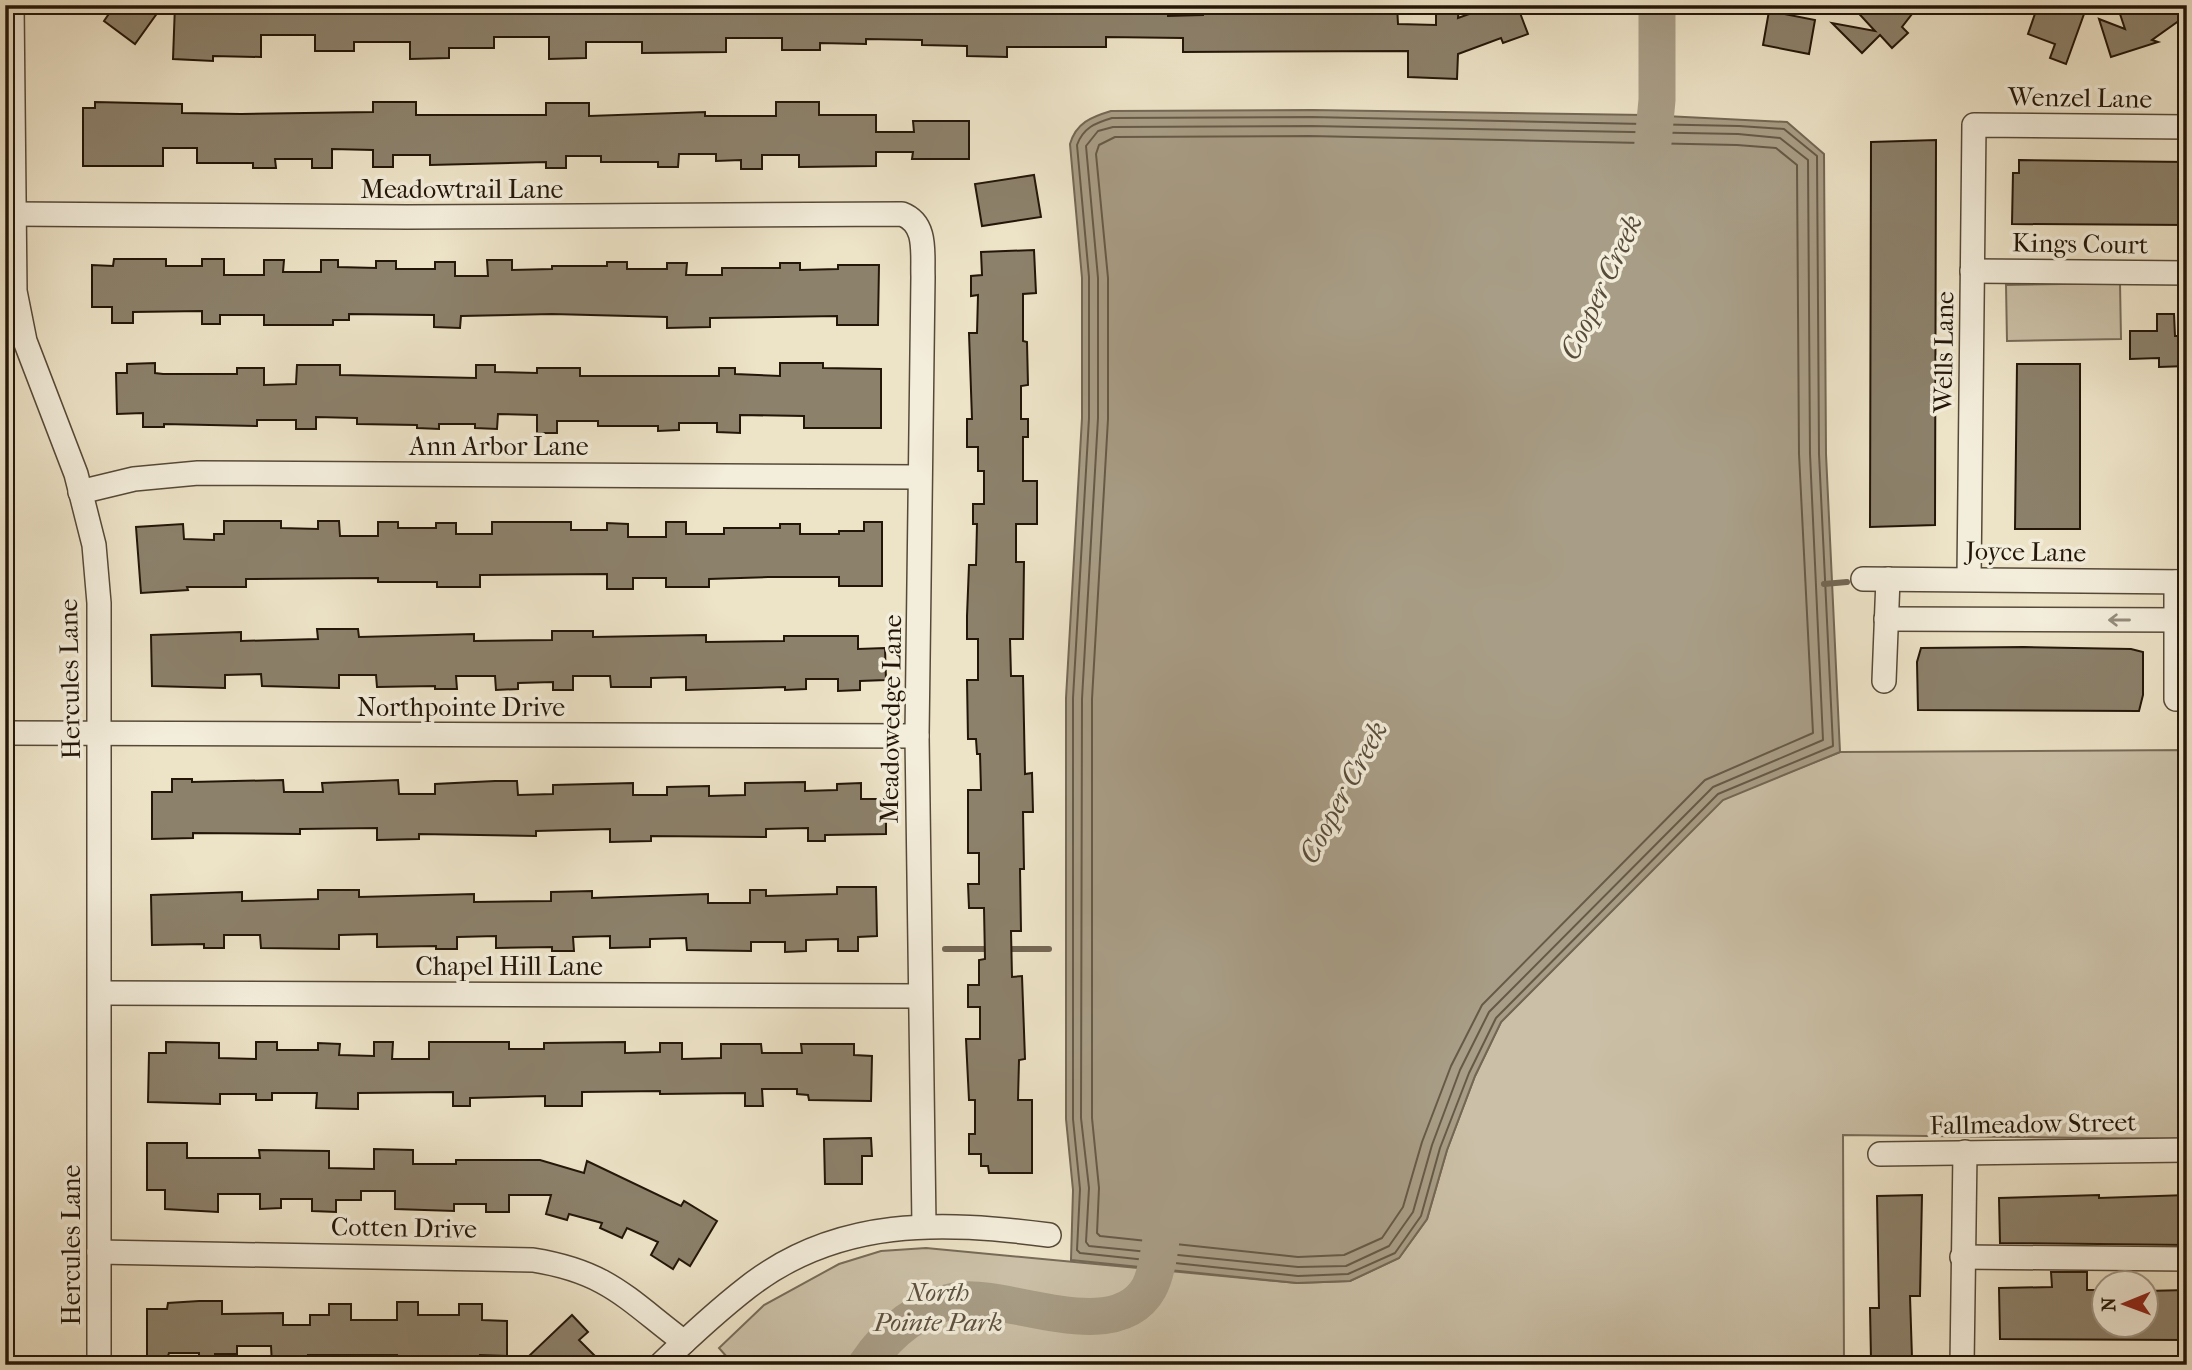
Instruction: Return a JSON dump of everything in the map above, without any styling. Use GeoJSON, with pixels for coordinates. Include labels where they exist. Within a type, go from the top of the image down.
{"type":"FeatureCollection","features":[{"type":"Feature","properties":{"kind":"street","name":"Hercules Lane"},"geometry":{"type":"LineString","coordinates":[[12,5],[12,214],[15,291],[24,341],[80,492],[94,545],[99,603],[99,1365]]}},
{"type":"Feature","properties":{"kind":"street","name":"Wenzel Lane"},"geometry":{"type":"LineString","coordinates":[[1974,125],[2187,127]]}},
{"type":"Feature","properties":{"kind":"street","name":"Wells Lane"},"geometry":{"type":"LineString","coordinates":[[1969,578],[1974,125]]}},
{"type":"Feature","properties":{"kind":"street","name":"Meadowtrail Lane"},"geometry":{"type":"LineString","coordinates":[[12,214],[421,217],[902,214],[911,217]]}},
{"type":"Feature","properties":{"kind":"street","name":"Meadowedge Lane"},"geometry":{"type":"LineString","coordinates":[[911,217],[922,236],[917,736],[918,996],[924,1224]]}},
{"type":"Feature","properties":{"kind":"street","name":"Kings Court"},"geometry":{"type":"LineString","coordinates":[[1972,271],[2187,273]]}},
{"type":"Feature","properties":{"kind":"street","name":"Ann Arbor Lane"},"geometry":{"type":"LineString","coordinates":[[80,492],[134,479],[198,473],[919,477]]}},
{"type":"Feature","properties":{"kind":"street","name":"Joyce Lane"},"geometry":{"type":"LineString","coordinates":[[1863,579],[2182,582]]}},
{"type":"Feature","properties":{"kind":"street"},"geometry":{"type":"LineString","coordinates":[[1884,681],[1888,579]]}},
{"type":"Feature","properties":{"kind":"street"},"geometry":{"type":"LineString","coordinates":[[2176,699],[2182,582]]}},
{"type":"Feature","properties":{"kind":"street"},"geometry":{"type":"LineString","coordinates":[[1886,619],[2182,620]]}},
{"type":"Feature","properties":{"kind":"street","name":"Northpointe Drive"},"geometry":{"type":"LineString","coordinates":[[5,733],[917,736]]}},
{"type":"Feature","properties":{"kind":"street","name":"Chapel Hill Lane"},"geometry":{"type":"LineString","coordinates":[[100,993],[918,996]]}},
{"type":"Feature","properties":{"kind":"street","name":"Fallmeadow Street"},"geometry":{"type":"LineString","coordinates":[[1880,1154],[2187,1150]]}},
{"type":"Feature","properties":{"kind":"street"},"geometry":{"type":"LineString","coordinates":[[1962,1365],[1965,1152]]}},
{"type":"Feature","properties":{"kind":"street"},"geometry":{"type":"LineString","coordinates":[[660,1365],[749,1286],[791,1261],[838,1241],[881,1230],[924,1224],[992,1227],[1049,1235]]}},
{"type":"Feature","properties":{"kind":"street","name":"Cotten Drive"},"geometry":{"type":"LineString","coordinates":[[99,1252],[533,1260],[566,1265],[624,1292],[684,1342]]}},
{"type":"Feature","properties":{"kind":"street"},"geometry":{"type":"LineString","coordinates":[[1962,1257],[2187,1259]]}},
{"type":"Feature","properties":{"kind":"green space"},"geometry":{"type":"Polygon","coordinates":[[[2120,283],[2121,339],[2007,341],[2006,285],[2120,283]]]}},
{"type":"Feature","properties":{"kind":"green space","name":"North Pointe Park"},"geometry":{"type":"Polygon","coordinates":[[[2187,750],[2187,1139],[1843,1135],[1844,1365],[734,1365],[719,1348],[764,1305],[839,1264],[881,1251],[926,1248],[1297,1283],[1350,1281],[1399,1258],[1427,1219],[1447,1150],[1475,1076],[1501,1022],[1723,799],[1840,752],[2187,750]]]}},
{"type":"Feature","properties":{"kind":"water"},"geometry":{"type":"Polygon","coordinates":[[[1312,110],[1645,115],[1787,122],[1824,154],[1826,454],[1840,752],[1723,800],[1501,1022],[1475,1076],[1447,1150],[1427,1219],[1399,1258],[1350,1281],[1297,1283],[1071,1260],[1073,1190],[1066,1119],[1066,698],[1082,418],[1082,278],[1070,144],[1080,126],[1111,111],[1312,110]]]}},
{"type":"Feature","properties":{"kind":"building"},"geometry":{"type":"Polygon","coordinates":[[[115,5],[163,5],[135,44],[104,21],[115,5]]]}},
{"type":"Feature","properties":{"kind":"building"},"geometry":{"type":"Polygon","coordinates":[[[175,5],[1168,5],[1168,16],[1203,15],[1203,5],[1282,5],[1282,14],[1324,14],[1324,5],[1397,5],[1398,24],[1436,25],[1436,6],[1459,6],[1458,18],[1494,5],[1517,5],[1528,34],[1503,43],[1501,38],[1458,54],[1457,79],[1408,77],[1408,51],[1183,52],[1183,38],[1106,37],[1106,47],[1007,47],[1007,57],[967,56],[967,46],[922,45],[922,40],[866,39],[866,44],[820,43],[820,50],[782,50],[782,38],[726,38],[726,52],[642,53],[642,42],[586,42],[586,58],[549,59],[549,37],[494,37],[494,48],[449,48],[449,58],[410,59],[410,42],[354,42],[354,51],[315,51],[315,35],[261,35],[261,57],[213,56],[213,61],[173,59],[175,5]]]}},
{"type":"Feature","properties":{"kind":"building"},"geometry":{"type":"Polygon","coordinates":[[[1851,5],[1919,5],[1902,27],[1908,33],[1892,48],[1880,35],[1862,53],[1832,23],[1875,31],[1851,5]]]}},
{"type":"Feature","properties":{"kind":"building"},"geometry":{"type":"Polygon","coordinates":[[[2038,5],[2063,5],[2084,14],[2066,64],[2050,58],[2055,44],[2028,34],[2038,5]]]}},
{"type":"Feature","properties":{"kind":"building"},"geometry":{"type":"Polygon","coordinates":[[[2117,5],[2187,5],[2187,15],[2152,40],[2158,42],[2111,57],[2099,19],[2125,29],[2117,5]]]}},
{"type":"Feature","properties":{"kind":"building"},"geometry":{"type":"Polygon","coordinates":[[[1769,11],[1815,20],[1809,54],[1763,45],[1769,11]]]}},
{"type":"Feature","properties":{"kind":"building"},"geometry":{"type":"Polygon","coordinates":[[[95,102],[182,104],[182,113],[373,112],[373,102],[416,102],[416,115],[546,115],[546,103],[589,103],[589,116],[705,112],[705,116],[776,116],[776,102],[819,102],[819,115],[876,115],[876,132],[914,132],[913,121],[969,121],[969,159],[912,159],[913,152],[876,152],[876,166],[799,167],[799,155],[762,155],[762,169],[741,169],[741,160],[716,161],[716,154],[679,154],[678,167],[658,167],[658,162],[601,162],[601,156],[566,156],[566,168],[546,168],[546,162],[430,165],[430,155],[393,155],[393,167],[373,167],[373,150],[332,149],[332,168],[312,168],[312,159],[275,159],[276,168],[253,168],[253,163],[197,163],[197,148],[163,148],[163,166],[83,166],[83,108],[95,108],[95,102]]]}},
{"type":"Feature","properties":{"kind":"building"},"geometry":{"type":"Polygon","coordinates":[[[1936,140],[1935,525],[1870,527],[1871,142],[1936,140]]]}},
{"type":"Feature","properties":{"kind":"building"},"geometry":{"type":"Polygon","coordinates":[[[2019,160],[2187,162],[2187,225],[2012,224],[2013,173],[2019,173],[2019,160]]]}},
{"type":"Feature","properties":{"kind":"building"},"geometry":{"type":"Polygon","coordinates":[[[1034,175],[1041,217],[982,226],[975,184],[1034,175]]]}},
{"type":"Feature","properties":{"kind":"building"},"geometry":{"type":"Polygon","coordinates":[[[1034,250],[1036,293],[1023,294],[1023,341],[1027,342],[1028,385],[1021,386],[1021,419],[1028,419],[1028,437],[1023,437],[1023,481],[1037,481],[1037,524],[1016,524],[1016,562],[1024,562],[1023,639],[1010,639],[1011,676],[1023,676],[1025,774],[1032,773],[1033,812],[1023,812],[1021,931],[1011,931],[1012,977],[1022,976],[1025,1059],[1019,1060],[1018,1100],[1032,1100],[1032,1173],[989,1173],[988,1166],[981,1166],[981,1154],[969,1154],[969,1134],[975,1134],[975,1100],[969,1100],[966,1039],[980,1039],[980,1007],[968,1007],[968,985],[979,985],[979,960],[985,959],[984,908],[969,908],[968,884],[979,884],[979,853],[968,853],[968,790],[981,790],[980,754],[977,754],[976,739],[968,739],[967,680],[978,680],[978,639],[967,639],[969,565],[976,565],[977,524],[973,524],[973,504],[984,504],[984,471],[978,471],[978,447],[967,447],[967,419],[972,419],[969,333],[977,333],[978,295],[971,296],[971,276],[982,275],[981,252],[1034,250]]]}},
{"type":"Feature","properties":{"kind":"building"},"geometry":{"type":"Polygon","coordinates":[[[114,259],[166,259],[166,266],[202,266],[202,259],[224,259],[224,275],[264,275],[264,260],[284,260],[283,272],[321,272],[321,260],[338,260],[338,267],[376,268],[376,261],[396,261],[396,269],[435,269],[435,262],[455,262],[455,276],[488,276],[487,260],[512,260],[512,270],[552,269],[552,266],[607,266],[607,262],[627,262],[627,269],[667,269],[667,263],[687,263],[686,275],[722,275],[722,268],[780,268],[780,263],[800,263],[800,270],[838,269],[838,265],[879,265],[878,325],[837,325],[837,316],[710,318],[710,327],[667,328],[667,317],[552,314],[461,316],[460,328],[434,327],[434,315],[349,314],[349,320],[333,320],[333,325],[264,325],[264,315],[220,315],[220,324],[202,324],[202,311],[133,312],[133,323],[112,323],[112,307],[92,307],[92,265],[113,266],[114,259]]]}},
{"type":"Feature","properties":{"kind":"building"},"geometry":{"type":"Polygon","coordinates":[[[2157,314],[2174,314],[2175,336],[2187,336],[2187,366],[2159,367],[2159,358],[2130,359],[2130,331],[2157,331],[2157,314]]]}},
{"type":"Feature","properties":{"kind":"building"},"geometry":{"type":"Polygon","coordinates":[[[155,363],[155,373],[163,374],[237,374],[237,368],[264,368],[264,385],[296,384],[297,365],[340,365],[340,375],[476,378],[476,365],[495,365],[495,372],[537,373],[537,368],[580,368],[580,376],[719,376],[719,368],[735,368],[735,374],[780,376],[780,363],[823,363],[823,368],[881,369],[881,428],[804,428],[804,416],[740,415],[740,433],[717,432],[717,423],[679,423],[679,430],[658,431],[658,426],[598,426],[598,421],[557,421],[557,433],[537,433],[537,415],[498,414],[497,429],[475,428],[475,424],[439,424],[439,429],[417,428],[417,425],[357,424],[357,418],[316,417],[316,429],[296,429],[296,420],[257,420],[257,426],[164,424],[164,427],[143,427],[143,413],[117,414],[116,373],[127,373],[127,364],[155,363]]]}},
{"type":"Feature","properties":{"kind":"building"},"geometry":{"type":"Polygon","coordinates":[[[2017,364],[2080,364],[2080,529],[2015,529],[2017,364]]]}},
{"type":"Feature","properties":{"kind":"building"},"geometry":{"type":"Polygon","coordinates":[[[224,521],[281,521],[281,528],[318,529],[318,521],[339,521],[340,536],[378,536],[378,522],[398,522],[398,528],[436,528],[436,523],[456,523],[456,534],[492,534],[492,522],[571,522],[571,530],[607,530],[607,523],[628,524],[628,537],[666,537],[666,522],[686,522],[686,534],[724,534],[724,528],[780,528],[780,524],[800,524],[800,534],[839,534],[839,531],[864,531],[864,522],[882,522],[882,586],[839,586],[839,577],[768,577],[709,579],[709,587],[666,587],[666,578],[633,578],[633,589],[607,589],[607,574],[480,575],[480,587],[437,587],[437,582],[378,582],[378,578],[246,579],[246,587],[187,587],[188,590],[141,593],[136,527],[183,524],[184,539],[214,540],[214,534],[224,534],[224,521]]]}},
{"type":"Feature","properties":{"kind":"building"},"geometry":{"type":"Polygon","coordinates":[[[317,629],[358,629],[359,637],[474,634],[474,641],[552,640],[552,631],[593,631],[593,637],[706,635],[706,642],[784,641],[784,636],[858,636],[858,649],[885,648],[886,680],[860,681],[860,690],[838,691],[838,679],[806,679],[806,689],[785,690],[785,687],[686,690],[686,677],[651,678],[651,687],[611,687],[610,676],[573,676],[573,690],[553,690],[553,682],[518,683],[518,689],[496,690],[495,676],[456,676],[457,689],[435,689],[435,686],[377,687],[376,675],[339,675],[339,688],[262,686],[261,674],[225,675],[225,688],[152,686],[151,635],[241,632],[241,641],[318,639],[317,629]]]}},
{"type":"Feature","properties":{"kind":"building"},"geometry":{"type":"Polygon","coordinates":[[[1921,648],[2131,649],[2143,652],[2143,695],[2139,711],[1918,710],[1917,662],[1921,648]]]}},
{"type":"Feature","properties":{"kind":"building"},"geometry":{"type":"Polygon","coordinates":[[[172,779],[192,779],[192,782],[283,780],[284,792],[323,792],[322,783],[398,780],[399,794],[435,794],[435,784],[517,781],[518,795],[553,794],[553,785],[633,783],[633,795],[667,795],[667,787],[709,786],[709,796],[745,795],[745,783],[805,782],[805,791],[837,790],[837,784],[861,783],[861,799],[886,799],[886,834],[825,835],[825,841],[808,841],[808,828],[766,829],[766,837],[651,836],[651,841],[610,842],[610,829],[536,831],[536,836],[419,834],[419,839],[377,840],[377,828],[300,829],[300,834],[193,833],[193,838],[152,839],[152,792],[172,792],[172,779]]]}},
{"type":"Feature","properties":{"kind":"building"},"geometry":{"type":"Polygon","coordinates":[[[837,887],[876,887],[877,936],[858,937],[858,951],[838,951],[838,939],[806,940],[806,951],[785,952],[785,942],[751,942],[751,951],[687,950],[686,938],[650,939],[650,947],[610,948],[610,936],[573,937],[574,951],[552,951],[552,947],[496,948],[496,936],[457,937],[457,949],[436,949],[436,946],[377,947],[377,934],[339,935],[339,949],[261,948],[260,935],[224,935],[224,948],[204,948],[204,944],[152,945],[151,895],[242,892],[242,901],[318,899],[318,890],[359,890],[359,897],[474,894],[474,902],[551,901],[551,892],[592,891],[592,898],[708,894],[708,903],[750,903],[750,890],[766,890],[766,896],[837,894],[837,887]]]}},
{"type":"Feature","properties":{"kind":"building"},"geometry":{"type":"Polygon","coordinates":[[[166,1042],[219,1043],[219,1058],[256,1059],[256,1042],[277,1042],[277,1050],[318,1050],[318,1043],[340,1044],[339,1055],[374,1056],[374,1042],[393,1042],[392,1059],[429,1059],[429,1042],[509,1042],[509,1049],[544,1049],[544,1043],[625,1042],[625,1053],[660,1052],[660,1043],[682,1043],[682,1059],[721,1058],[721,1044],[761,1044],[762,1053],[802,1053],[801,1044],[854,1044],[854,1055],[872,1056],[871,1101],[809,1100],[808,1095],[797,1094],[797,1089],[762,1089],[763,1106],[745,1106],[745,1093],[660,1094],[660,1091],[582,1092],[582,1106],[545,1106],[545,1096],[470,1098],[470,1106],[453,1106],[453,1092],[358,1093],[358,1109],[316,1108],[317,1093],[272,1093],[272,1100],[256,1100],[256,1094],[220,1094],[220,1104],[148,1102],[149,1053],[166,1053],[166,1042]]]}},
{"type":"Feature","properties":{"kind":"building"},"geometry":{"type":"Polygon","coordinates":[[[871,1138],[872,1156],[862,1156],[862,1184],[825,1184],[824,1139],[871,1138]]]}},
{"type":"Feature","properties":{"kind":"building"},"geometry":{"type":"Polygon","coordinates":[[[147,1143],[187,1143],[187,1158],[260,1158],[259,1150],[329,1151],[329,1168],[374,1169],[374,1149],[413,1150],[413,1164],[456,1164],[456,1160],[540,1160],[584,1173],[587,1161],[681,1206],[684,1201],[717,1221],[690,1266],[679,1259],[673,1269],[651,1255],[658,1242],[627,1228],[622,1238],[600,1228],[602,1223],[569,1214],[567,1220],[546,1214],[551,1195],[509,1195],[509,1212],[486,1212],[486,1204],[454,1204],[454,1211],[395,1209],[395,1191],[361,1191],[361,1200],[336,1200],[336,1212],[312,1211],[312,1199],[281,1199],[281,1208],[260,1209],[260,1194],[218,1194],[218,1212],[165,1209],[165,1190],[147,1190],[147,1143]]]}},
{"type":"Feature","properties":{"kind":"building"},"geometry":{"type":"Polygon","coordinates":[[[1922,1195],[1920,1296],[1910,1296],[1912,1358],[1871,1359],[1870,1308],[1879,1308],[1877,1196],[1922,1195]]]}},
{"type":"Feature","properties":{"kind":"building"},"geometry":{"type":"Polygon","coordinates":[[[2099,1195],[2099,1198],[2187,1195],[2187,1245],[2000,1243],[1999,1198],[2099,1195]]]}},
{"type":"Feature","properties":{"kind":"building"},"geometry":{"type":"Polygon","coordinates":[[[2051,1272],[2087,1272],[2087,1290],[2090,1290],[2090,1338],[2160,1338],[2160,1291],[2187,1290],[2187,1340],[2000,1339],[1999,1288],[2052,1287],[2051,1272]]]}},
{"type":"Feature","properties":{"kind":"building"},"geometry":{"type":"Polygon","coordinates":[[[222,1301],[222,1314],[283,1313],[283,1325],[310,1325],[310,1315],[329,1315],[329,1304],[351,1304],[351,1320],[397,1320],[397,1302],[418,1302],[418,1315],[459,1315],[459,1304],[482,1304],[482,1320],[507,1321],[507,1356],[480,1355],[480,1364],[397,1362],[397,1355],[308,1355],[308,1365],[272,1365],[271,1346],[237,1346],[237,1354],[215,1354],[215,1360],[199,1360],[199,1353],[169,1353],[165,1365],[147,1365],[147,1309],[167,1309],[168,1303],[222,1301]]]}},
{"type":"Feature","properties":{"kind":"building"},"geometry":{"type":"Polygon","coordinates":[[[572,1315],[588,1332],[579,1340],[596,1357],[587,1365],[538,1365],[530,1355],[572,1315]]]}},
{"type":"Feature","properties":{"kind":"waterway","name":"Cooper Creek"},"geometry":{"type":"LineString","coordinates":[[1651,164],[1657,100],[1657,5]]}},
{"type":"Feature","properties":{"kind":"waterway"},"geometry":{"type":"LineString","coordinates":[[1824,584],[1847,582]]}},
{"type":"Feature","properties":{"kind":"waterway"},"geometry":{"type":"LineString","coordinates":[[945,949],[992,949]]}},
{"type":"Feature","properties":{"kind":"waterway"},"geometry":{"type":"LineString","coordinates":[[1003,949],[1049,949]]}},
{"type":"Feature","properties":{"kind":"waterway","name":"Cooper Creek"},"geometry":{"type":"LineString","coordinates":[[866,1365],[884,1342],[906,1322],[946,1303],[982,1300],[1088,1316],[1113,1314],[1133,1305],[1149,1288],[1152,1280],[1164,1220]]}}]}
